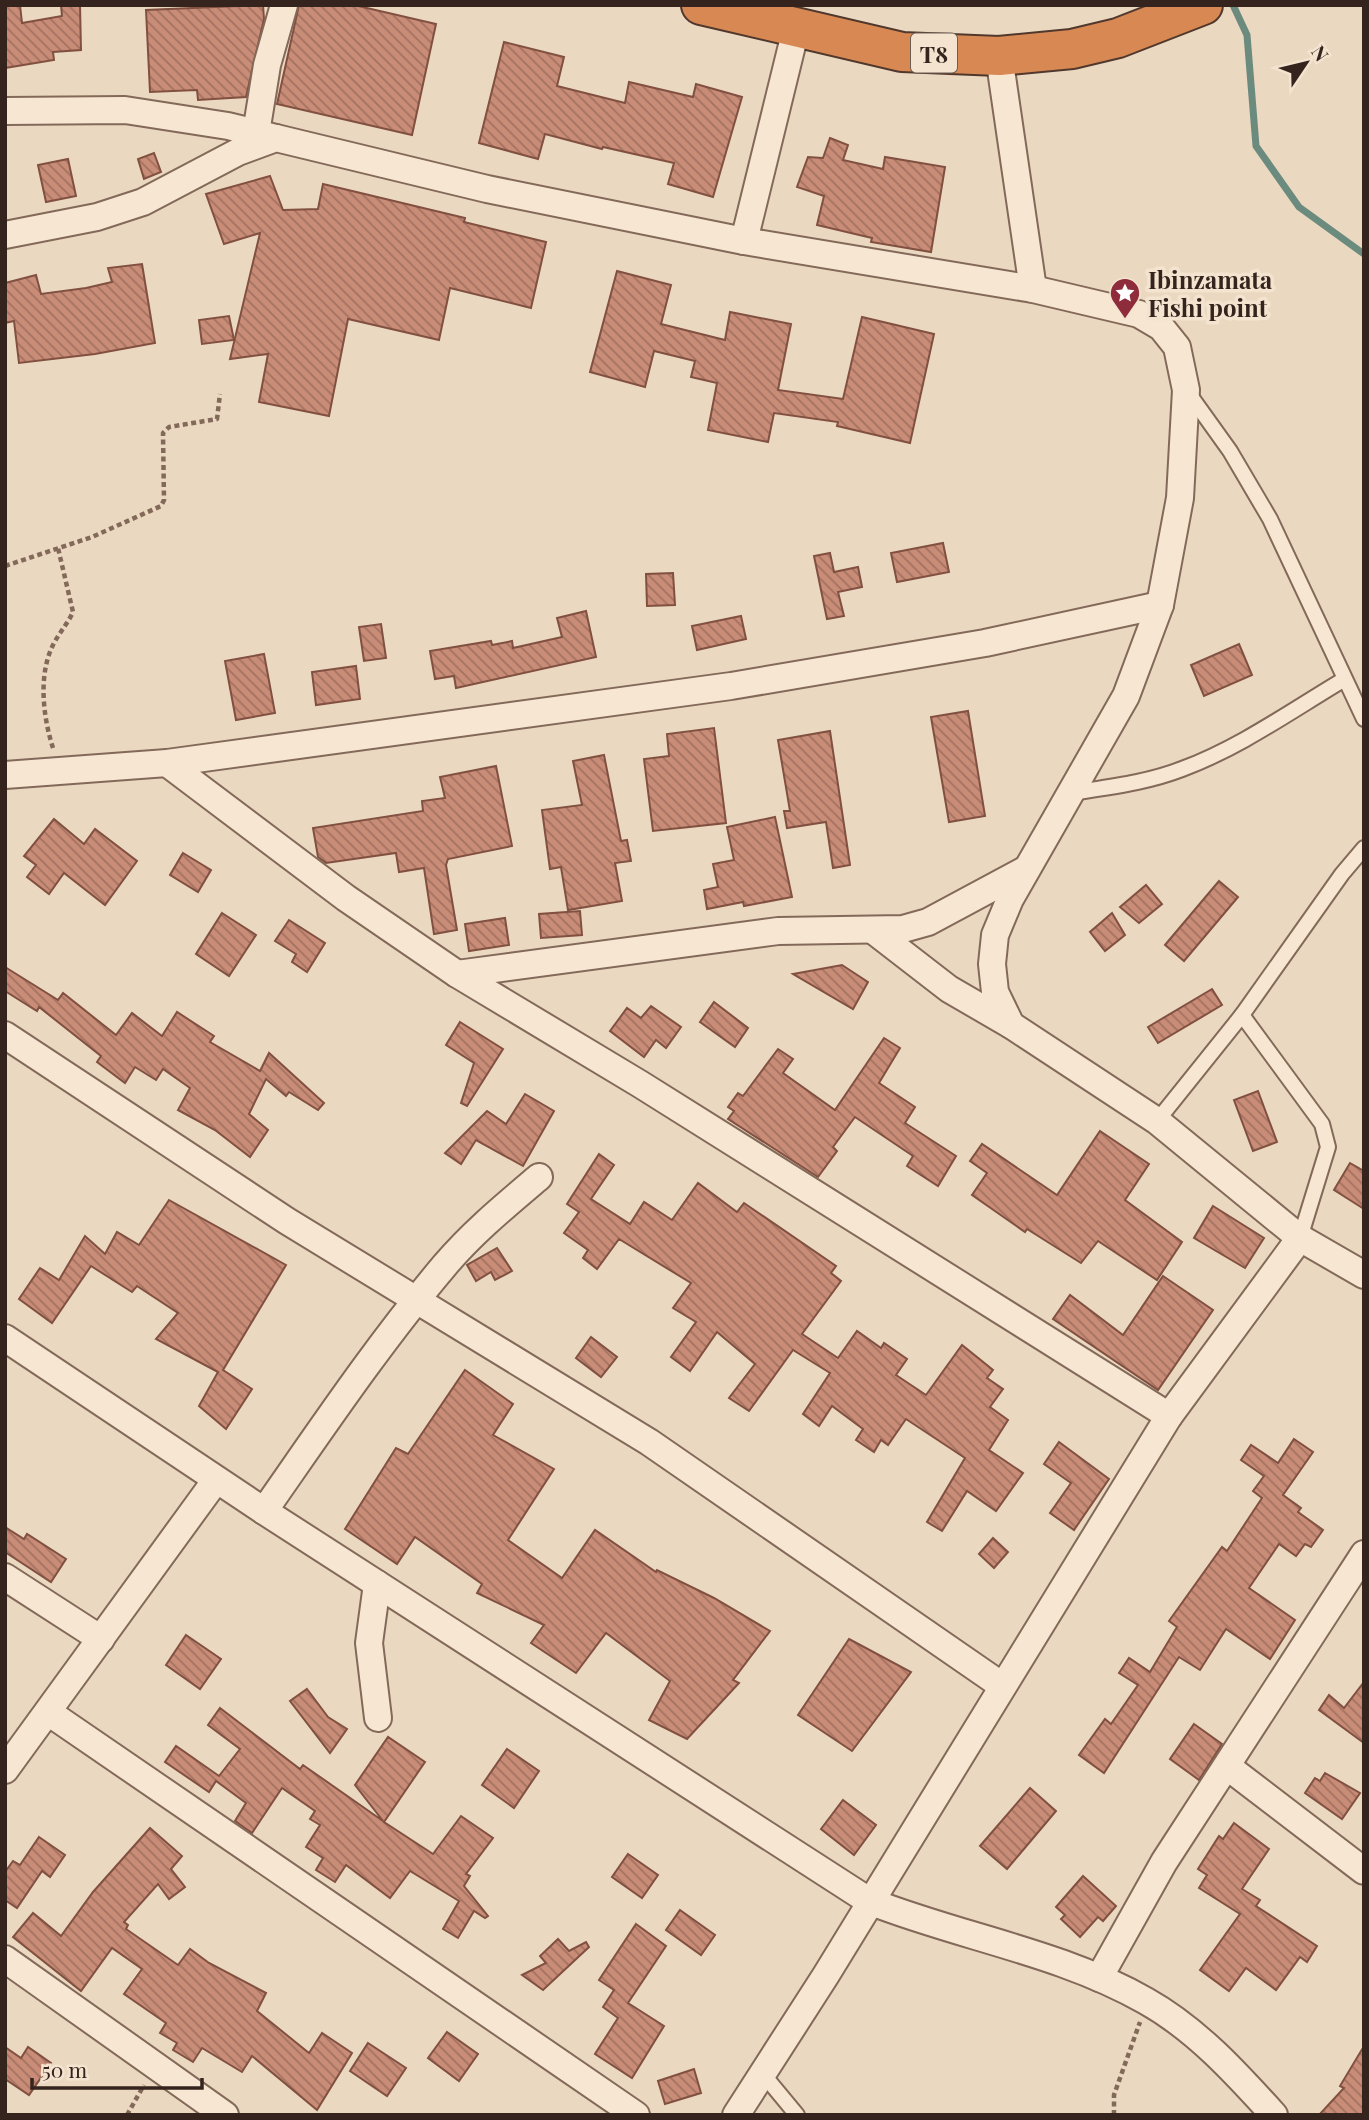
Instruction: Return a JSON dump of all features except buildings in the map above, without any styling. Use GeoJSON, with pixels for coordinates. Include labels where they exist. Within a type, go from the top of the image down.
{"type":"FeatureCollection","features":[{"type":"Feature","properties":{"kind":"highway","name":"T8"},"geometry":{"type":"LineString","coordinates":[[701,5],[902,52],[999,56],[1072,49],[1118,38],[1167,22],[1203,5]]}},
{"type":"Feature","properties":{"kind":"street"},"geometry":{"type":"LineString","coordinates":[[266,136],[267,65],[284,5]]}},
{"type":"Feature","properties":{"kind":"street"},"geometry":{"type":"LineString","coordinates":[[744,241],[796,29]]}},
{"type":"Feature","properties":{"kind":"street"},"geometry":{"type":"LineString","coordinates":[[999,56],[1033,289]]}},
{"type":"Feature","properties":{"kind":"street"},"geometry":{"type":"LineString","coordinates":[[5,111],[125,110],[266,136],[487,189],[744,241],[1033,289],[1139,314],[1161,327],[1177,347],[1186,390],[1180,498],[1160,605],[1126,696],[1023,871],[995,935],[992,964],[995,992],[1011,1025]]}},
{"type":"Feature","properties":{"kind":"street"},"geometry":{"type":"LineString","coordinates":[[5,235],[97,217],[143,202],[266,136]]}},
{"type":"Feature","properties":{"kind":"street"},"geometry":{"type":"LineString","coordinates":[[5,775],[167,763],[731,686],[985,643],[1160,605]]}},
{"type":"Feature","properties":{"kind":"street"},"geometry":{"type":"LineString","coordinates":[[167,763],[325,884],[457,974],[640,1084],[1169,1416]]}},
{"type":"Feature","properties":{"kind":"street"},"geometry":{"type":"LineString","coordinates":[[457,974],[778,931],[822,928],[874,931],[903,929],[928,922],[1023,871]]}},
{"type":"Feature","properties":{"kind":"street"},"geometry":{"type":"LineString","coordinates":[[874,931],[940,982],[1157,1121],[1300,1238],[1364,1275]]}},
{"type":"Feature","properties":{"kind":"street"},"geometry":{"type":"LineString","coordinates":[[5,1035],[286,1221],[649,1442],[1001,1685]]}},
{"type":"Feature","properties":{"kind":"street"},"geometry":{"type":"LineString","coordinates":[[264,1511],[338,1404],[445,1265],[481,1227],[539,1177]]}},
{"type":"Feature","properties":{"kind":"street"},"geometry":{"type":"LineString","coordinates":[[736,2115],[1169,1416],[1300,1238]]}},
{"type":"Feature","properties":{"kind":"street"},"geometry":{"type":"LineString","coordinates":[[5,1338],[216,1480],[869,1902],[913,1919],[1031,1952],[1099,1978],[1147,2002],[1192,2034],[1274,2115]]}},
{"type":"Feature","properties":{"kind":"street"},"geometry":{"type":"LineString","coordinates":[[5,1770],[216,1480]]}},
{"type":"Feature","properties":{"kind":"street"},"geometry":{"type":"LineString","coordinates":[[1099,1978],[1164,1862],[1228,1767],[1293,1660],[1357,1583],[1364,1554]]}},
{"type":"Feature","properties":{"kind":"street"},"geometry":{"type":"LineString","coordinates":[[5,1577],[102,1639]]}},
{"type":"Feature","properties":{"kind":"street"},"geometry":{"type":"LineString","coordinates":[[377,1584],[369,1643],[378,1717]]}},
{"type":"Feature","properties":{"kind":"street"},"geometry":{"type":"LineString","coordinates":[[48,1712],[636,2115]]}},
{"type":"Feature","properties":{"kind":"street"},"geometry":{"type":"LineString","coordinates":[[1228,1767],[1364,1871]]}},
{"type":"Feature","properties":{"kind":"street"},"geometry":{"type":"LineString","coordinates":[[5,1959],[225,2115]]}},
{"type":"Feature","properties":{"kind":"lane"},"geometry":{"type":"LineString","coordinates":[[1186,390],[1230,451],[1270,519],[1305,588],[1343,680],[1364,719]]}},
{"type":"Feature","properties":{"kind":"lane"},"geometry":{"type":"LineString","coordinates":[[1071,793],[1130,784],[1181,769],[1226,750],[1343,680]]}},
{"type":"Feature","properties":{"kind":"lane"},"geometry":{"type":"LineString","coordinates":[[1157,1121],[1242,1015],[1342,874],[1364,848]]}},
{"type":"Feature","properties":{"kind":"lane"},"geometry":{"type":"LineString","coordinates":[[1242,1015],[1322,1124],[1328,1147],[1300,1238]]}},
{"type":"Feature","properties":{"kind":"lane"},"geometry":{"type":"LineString","coordinates":[[763,2074],[797,2115]]}},
{"type":"Feature","properties":{"kind":"path"},"geometry":{"type":"LineString","coordinates":[[5,566],[92,537],[161,506],[164,500],[163,433],[169,427],[217,419],[220,394]]}},
{"type":"Feature","properties":{"kind":"path"},"geometry":{"type":"LineString","coordinates":[[58,548],[73,612],[52,646],[44,676],[46,718],[60,770]]}},
{"type":"Feature","properties":{"kind":"path"},"geometry":{"type":"LineString","coordinates":[[1114,2115],[1114,2095],[1147,2002]]}},
{"type":"Feature","properties":{"kind":"path"},"geometry":{"type":"LineString","coordinates":[[127,2115],[155,2066]]}},
{"type":"Feature","properties":{"kind":"waterway"},"geometry":{"type":"LineString","coordinates":[[1233,5],[1247,35],[1256,146],[1299,207],[1364,254]]}},
{"type":"Feature","properties":{"kind":"place","name":"Ibinzamata Fishi point"},"geometry":{"type":"Point","coordinates":[1125,320]}}]}
